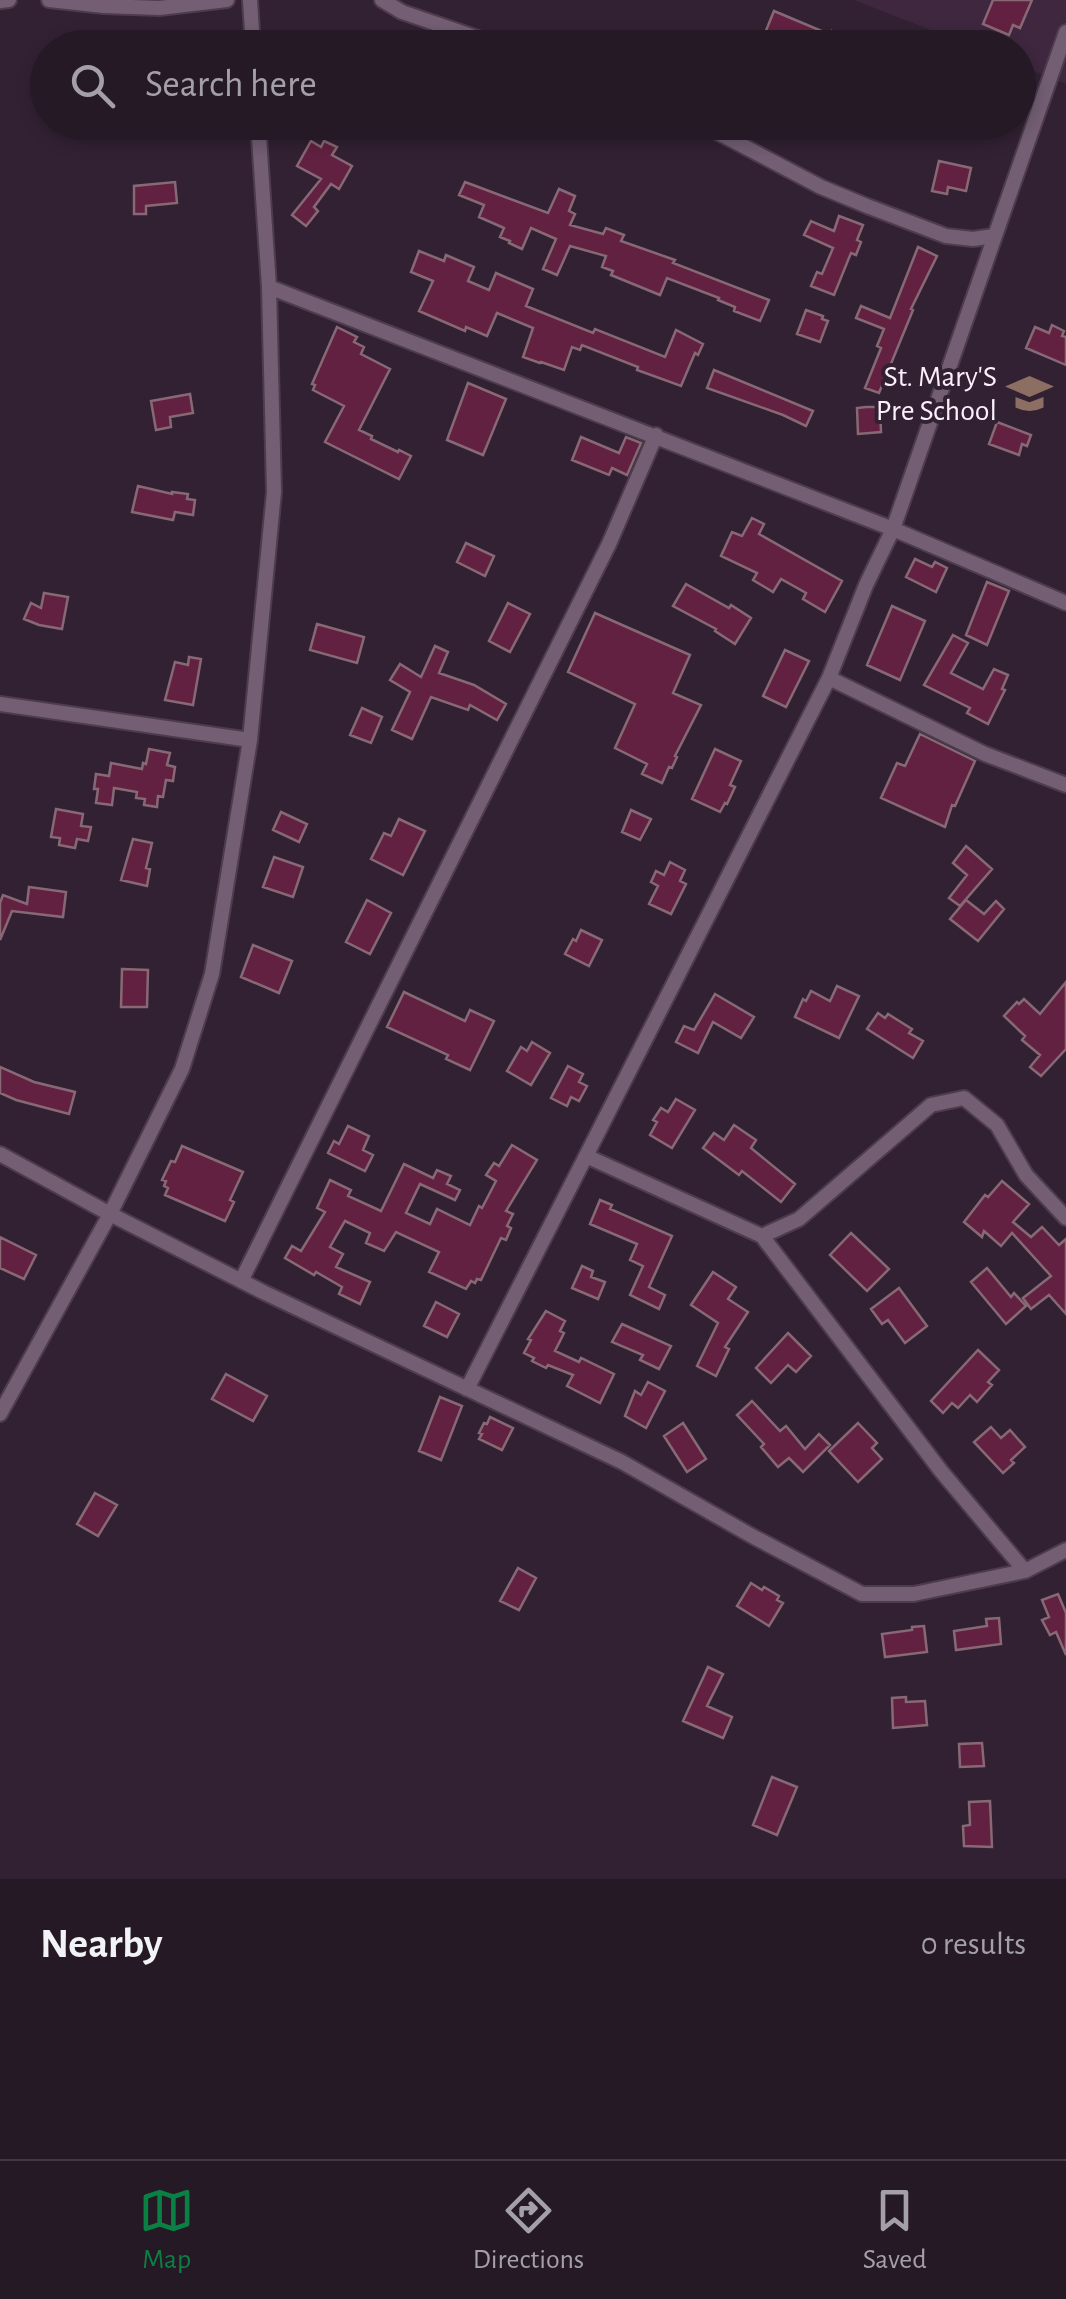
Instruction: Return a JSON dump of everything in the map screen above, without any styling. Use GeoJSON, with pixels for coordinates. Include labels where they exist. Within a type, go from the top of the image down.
{"type":"FeatureCollection","features":[{"type":"Feature","properties":{"kind":"street"},"geometry":{"type":"LineString","coordinates":[[0,2],[9,0]]}},
{"type":"Feature","properties":{"kind":"street"},"geometry":{"type":"LineString","coordinates":[[49,0],[159,8],[227,0]]}},
{"type":"Feature","properties":{"kind":"street"},"geometry":{"type":"LineString","coordinates":[[250,0],[252,30]]}},
{"type":"Feature","properties":{"kind":"street"},"geometry":{"type":"LineString","coordinates":[[382,0],[402,12],[454,30]]}},
{"type":"Feature","properties":{"kind":"street"},"geometry":{"type":"LineString","coordinates":[[1036,117],[1066,32]]}},
{"type":"Feature","properties":{"kind":"street"},"geometry":{"type":"LineString","coordinates":[[0,1414],[110,1214],[182,1070],[212,974],[250,740],[274,492],[259,140]]}},
{"type":"Feature","properties":{"kind":"street"},"geometry":{"type":"LineString","coordinates":[[732,140],[821,187],[946,236],[994,236]]}},
{"type":"Feature","properties":{"kind":"street"},"geometry":{"type":"LineString","coordinates":[[467,1390],[829,678],[893,529],[1028,140]]}},
{"type":"Feature","properties":{"kind":"street"},"geometry":{"type":"LineString","coordinates":[[268,288],[893,529],[1066,603]]}},
{"type":"Feature","properties":{"kind":"street"},"geometry":{"type":"LineString","coordinates":[[241,1281],[609,544],[656,436]]}},
{"type":"Feature","properties":{"kind":"street"},"geometry":{"type":"LineString","coordinates":[[829,678],[985,754],[1066,785]]}},
{"type":"Feature","properties":{"kind":"street"},"geometry":{"type":"LineString","coordinates":[[0,704],[250,740]]}},
{"type":"Feature","properties":{"kind":"street"},"geometry":{"type":"LineString","coordinates":[[762,1236],[799,1219],[931,1105],[964,1098],[997,1125],[1026,1175],[1066,1218]]}},
{"type":"Feature","properties":{"kind":"street"},"geometry":{"type":"LineString","coordinates":[[0,1154],[241,1281],[622,1462],[862,1594],[914,1594],[1026,1570],[1066,1550]]}},
{"type":"Feature","properties":{"kind":"street"},"geometry":{"type":"LineString","coordinates":[[586,1156],[762,1236],[942,1471],[1026,1570]]}},
{"type":"Feature","properties":{"kind":"shaded area"},"geometry":{"type":"Polygon","coordinates":[[[854,0],[1066,0],[1066,84],[1036,72],[1036,30],[931,30],[854,0]]]}},
{"type":"Feature","properties":{"kind":"building"},"geometry":{"type":"Polygon","coordinates":[[[993,0],[1032,0],[1020,28],[1013,25],[1011,30],[997,30],[983,24],[993,0]]]}},
{"type":"Feature","properties":{"kind":"building"},"geometry":{"type":"Polygon","coordinates":[[[774,11],[819,30],[766,30],[774,11]]]}},
{"type":"Feature","properties":{"kind":"building"},"geometry":{"type":"Polygon","coordinates":[[[311,141],[321,147],[324,141],[337,147],[332,155],[352,166],[339,189],[331,184],[306,226],[292,215],[321,179],[297,166],[311,141]]]}},
{"type":"Feature","properties":{"kind":"building"},"geometry":{"type":"Polygon","coordinates":[[[939,161],[971,168],[966,191],[948,187],[947,194],[932,191],[939,161]]]}},
{"type":"Feature","properties":{"kind":"building"},"geometry":{"type":"Polygon","coordinates":[[[175,182],[177,203],[146,206],[146,214],[134,214],[134,186],[175,182]]]}},
{"type":"Feature","properties":{"kind":"building"},"geometry":{"type":"Polygon","coordinates":[[[465,182],[548,213],[559,189],[575,196],[569,211],[575,214],[570,225],[603,234],[606,228],[624,235],[621,241],[769,300],[760,321],[734,311],[735,307],[719,298],[667,278],[660,295],[611,275],[613,271],[602,267],[606,256],[570,246],[557,275],[543,269],[556,239],[531,228],[522,249],[509,243],[500,237],[504,228],[479,217],[484,205],[459,195],[465,182]]]}},
{"type":"Feature","properties":{"kind":"building"},"geometry":{"type":"Polygon","coordinates":[[[839,216],[863,225],[856,255],[851,253],[834,295],[811,286],[817,272],[822,274],[833,248],[804,235],[811,221],[834,231],[839,216]]]}},
{"type":"Feature","properties":{"kind":"building"},"geometry":{"type":"Polygon","coordinates":[[[918,247],[937,256],[911,309],[879,393],[865,388],[884,329],[856,318],[861,306],[890,318],[918,247]]]}},
{"type":"Feature","properties":{"kind":"building"},"geometry":{"type":"Polygon","coordinates":[[[419,251],[444,261],[446,255],[474,267],[468,281],[489,290],[496,273],[533,289],[526,306],[665,357],[676,330],[703,344],[681,386],[582,345],[580,350],[572,347],[564,370],[540,363],[523,357],[533,328],[497,313],[487,336],[419,311],[433,281],[411,272],[419,251]]]}},
{"type":"Feature","properties":{"kind":"building"},"geometry":{"type":"Polygon","coordinates":[[[806,310],[828,321],[820,342],[797,334],[806,310]]]}},
{"type":"Feature","properties":{"kind":"building"},"geometry":{"type":"Polygon","coordinates":[[[1052,325],[1064,331],[1066,365],[1026,348],[1035,327],[1049,333],[1052,325]]]}},
{"type":"Feature","properties":{"kind":"building"},"geometry":{"type":"Polygon","coordinates":[[[337,327],[357,337],[354,342],[364,347],[361,354],[390,369],[359,430],[411,456],[399,479],[325,442],[344,406],[313,390],[312,384],[337,327]]]}},
{"type":"Feature","properties":{"kind":"building"},"geometry":{"type":"Polygon","coordinates":[[[714,370],[813,411],[806,426],[707,388],[714,370]]]}},
{"type":"Feature","properties":{"kind":"building"},"geometry":{"type":"Polygon","coordinates":[[[468,383],[506,399],[483,455],[447,440],[468,383]]]}},
{"type":"Feature","properties":{"kind":"building"},"geometry":{"type":"Polygon","coordinates":[[[190,394],[193,413],[170,417],[171,427],[156,430],[151,401],[190,394]]]}},
{"type":"Feature","properties":{"kind":"building"},"geometry":{"type":"Polygon","coordinates":[[[880,407],[881,432],[858,434],[857,408],[880,407]]]}},
{"type":"Feature","properties":{"kind":"building"},"geometry":{"type":"Polygon","coordinates":[[[997,422],[1031,435],[1027,446],[1022,444],[1019,455],[989,444],[997,422]]]}},
{"type":"Feature","properties":{"kind":"building"},"geometry":{"type":"Polygon","coordinates":[[[581,437],[619,453],[626,437],[641,443],[627,475],[612,468],[609,475],[572,460],[581,437]]]}},
{"type":"Feature","properties":{"kind":"building"},"geometry":{"type":"Polygon","coordinates":[[[138,486],[188,494],[187,499],[195,500],[193,515],[175,512],[173,520],[132,512],[138,486]]]}},
{"type":"Feature","properties":{"kind":"building"},"geometry":{"type":"Polygon","coordinates":[[[752,518],[764,524],[759,534],[842,581],[825,612],[803,599],[806,593],[781,579],[773,592],[753,580],[757,573],[721,556],[732,532],[742,536],[752,518]]]}},
{"type":"Feature","properties":{"kind":"building"},"geometry":{"type":"Polygon","coordinates":[[[466,543],[494,556],[485,576],[457,562],[466,543]]]}},
{"type":"Feature","properties":{"kind":"building"},"geometry":{"type":"Polygon","coordinates":[[[915,559],[932,567],[935,562],[947,568],[936,592],[906,577],[915,559]]]}},
{"type":"Feature","properties":{"kind":"building"},"geometry":{"type":"Polygon","coordinates":[[[987,582],[1009,591],[987,645],[966,635],[987,582]]]}},
{"type":"Feature","properties":{"kind":"building"},"geometry":{"type":"Polygon","coordinates":[[[686,584],[751,618],[735,644],[673,606],[686,584]]]}},
{"type":"Feature","properties":{"kind":"building"},"geometry":{"type":"Polygon","coordinates":[[[44,593],[68,597],[62,629],[24,619],[31,603],[41,608],[44,593]]]}},
{"type":"Feature","properties":{"kind":"building"},"geometry":{"type":"Polygon","coordinates":[[[508,603],[530,614],[510,652],[489,641],[508,603]]]}},
{"type":"Feature","properties":{"kind":"building"},"geometry":{"type":"Polygon","coordinates":[[[892,606],[925,621],[900,680],[867,665],[892,606]]]}},
{"type":"Feature","properties":{"kind":"building"},"geometry":{"type":"Polygon","coordinates":[[[595,613],[690,655],[673,693],[701,705],[662,783],[642,774],[647,764],[615,748],[635,704],[568,672],[595,613]]]}},
{"type":"Feature","properties":{"kind":"building"},"geometry":{"type":"Polygon","coordinates":[[[317,624],[364,637],[357,663],[310,650],[317,624]]]}},
{"type":"Feature","properties":{"kind":"building"},"geometry":{"type":"Polygon","coordinates":[[[953,635],[968,643],[951,673],[983,689],[994,669],[1008,675],[988,724],[967,713],[970,708],[924,685],[953,635]]]}},
{"type":"Feature","properties":{"kind":"building"},"geometry":{"type":"Polygon","coordinates":[[[435,646],[448,652],[439,673],[474,685],[506,704],[497,720],[470,705],[468,710],[431,697],[412,739],[392,730],[410,692],[390,680],[400,664],[421,677],[435,646]]]}},
{"type":"Feature","properties":{"kind":"building"},"geometry":{"type":"Polygon","coordinates":[[[785,650],[809,661],[786,707],[763,696],[785,650]]]}},
{"type":"Feature","properties":{"kind":"building"},"geometry":{"type":"Polygon","coordinates":[[[189,657],[201,659],[193,705],[165,700],[175,662],[188,665],[189,657]]]}},
{"type":"Feature","properties":{"kind":"building"},"geometry":{"type":"Polygon","coordinates":[[[362,708],[382,717],[371,743],[350,735],[362,708]]]}},
{"type":"Feature","properties":{"kind":"building"},"geometry":{"type":"Polygon","coordinates":[[[920,734],[975,761],[945,827],[881,798],[897,763],[905,766],[920,734]]]}},
{"type":"Feature","properties":{"kind":"building"},"geometry":{"type":"Polygon","coordinates":[[[149,749],[170,753],[167,765],[175,767],[173,781],[166,780],[157,807],[144,805],[145,799],[136,798],[137,792],[114,788],[112,805],[96,803],[96,774],[109,776],[111,763],[142,769],[149,749]]]}},
{"type":"Feature","properties":{"kind":"building"},"geometry":{"type":"Polygon","coordinates":[[[715,749],[741,761],[730,785],[735,787],[720,812],[692,799],[715,749]]]}},
{"type":"Feature","properties":{"kind":"building"},"geometry":{"type":"Polygon","coordinates":[[[56,809],[83,814],[81,826],[91,827],[88,841],[77,839],[75,848],[59,845],[60,838],[51,837],[56,809]]]}},
{"type":"Feature","properties":{"kind":"building"},"geometry":{"type":"Polygon","coordinates":[[[631,810],[651,819],[640,840],[622,832],[631,810]]]}},
{"type":"Feature","properties":{"kind":"building"},"geometry":{"type":"Polygon","coordinates":[[[281,812],[307,824],[299,842],[273,830],[281,812]]]}},
{"type":"Feature","properties":{"kind":"building"},"geometry":{"type":"Polygon","coordinates":[[[399,819],[425,831],[403,875],[371,859],[384,833],[391,836],[399,819]]]}},
{"type":"Feature","properties":{"kind":"building"},"geometry":{"type":"Polygon","coordinates":[[[133,839],[152,843],[146,868],[150,869],[147,886],[121,880],[133,839]]]}},
{"type":"Feature","properties":{"kind":"building"},"geometry":{"type":"Polygon","coordinates":[[[966,846],[992,869],[960,906],[949,898],[967,875],[953,863],[966,846]]]}},
{"type":"Feature","properties":{"kind":"building"},"geometry":{"type":"Polygon","coordinates":[[[274,857],[303,867],[293,897],[263,887],[274,857]]]}},
{"type":"Feature","properties":{"kind":"building"},"geometry":{"type":"Polygon","coordinates":[[[670,862],[685,870],[680,881],[686,884],[671,914],[649,904],[658,886],[651,882],[656,871],[664,875],[670,862]]]}},
{"type":"Feature","properties":{"kind":"building"},"geometry":{"type":"Polygon","coordinates":[[[29,887],[66,892],[63,917],[12,911],[0,940],[3,895],[27,904],[29,887]]]}},
{"type":"Feature","properties":{"kind":"building"},"geometry":{"type":"Polygon","coordinates":[[[367,900],[391,913],[370,954],[346,942],[367,900]]]}},
{"type":"Feature","properties":{"kind":"building"},"geometry":{"type":"Polygon","coordinates":[[[966,900],[984,914],[996,901],[1004,909],[978,941],[950,919],[966,900]]]}},
{"type":"Feature","properties":{"kind":"building"},"geometry":{"type":"Polygon","coordinates":[[[581,930],[602,940],[589,966],[565,954],[581,930]]]}},
{"type":"Feature","properties":{"kind":"building"},"geometry":{"type":"Polygon","coordinates":[[[253,945],[292,961],[279,993],[241,977],[253,945]]]}},
{"type":"Feature","properties":{"kind":"building"},"geometry":{"type":"Polygon","coordinates":[[[122,969],[148,970],[147,1007],[121,1007],[122,969]]]}},
{"type":"Feature","properties":{"kind":"building"},"geometry":{"type":"Polygon","coordinates":[[[1066,982],[1066,1049],[1041,1076],[1030,1067],[1040,1055],[1022,1040],[1025,1036],[1004,1016],[1024,999],[1040,1014],[1066,982]]]}},
{"type":"Feature","properties":{"kind":"building"},"geometry":{"type":"Polygon","coordinates":[[[837,986],[859,996],[839,1038],[795,1017],[811,991],[830,1001],[837,986]]]}},
{"type":"Feature","properties":{"kind":"building"},"geometry":{"type":"Polygon","coordinates":[[[404,992],[465,1021],[470,1010],[494,1021],[470,1070],[446,1059],[448,1055],[387,1027],[404,992]]]}},
{"type":"Feature","properties":{"kind":"building"},"geometry":{"type":"Polygon","coordinates":[[[715,994],[754,1017],[741,1038],[713,1022],[698,1053],[676,1042],[684,1026],[694,1030],[715,994]]]}},
{"type":"Feature","properties":{"kind":"building"},"geometry":{"type":"Polygon","coordinates":[[[878,1013],[885,1018],[888,1014],[923,1041],[913,1058],[867,1029],[878,1013]]]}},
{"type":"Feature","properties":{"kind":"building"},"geometry":{"type":"Polygon","coordinates":[[[532,1042],[550,1053],[531,1085],[507,1071],[521,1047],[527,1051],[532,1042]]]}},
{"type":"Feature","properties":{"kind":"building"},"geometry":{"type":"Polygon","coordinates":[[[568,1066],[583,1074],[579,1082],[587,1086],[579,1101],[571,1097],[567,1106],[551,1098],[568,1066]]]}},
{"type":"Feature","properties":{"kind":"building"},"geometry":{"type":"Polygon","coordinates":[[[0,1067],[34,1082],[75,1092],[69,1114],[0,1093],[0,1067]]]}},
{"type":"Feature","properties":{"kind":"building"},"geometry":{"type":"Polygon","coordinates":[[[676,1099],[695,1110],[672,1148],[650,1135],[661,1108],[668,1112],[676,1099]]]}},
{"type":"Feature","properties":{"kind":"building"},"geometry":{"type":"Polygon","coordinates":[[[734,1125],[756,1140],[751,1148],[795,1184],[781,1202],[742,1171],[739,1175],[703,1148],[714,1133],[724,1140],[734,1125]]]}},
{"type":"Feature","properties":{"kind":"building"},"geometry":{"type":"Polygon","coordinates":[[[348,1126],[369,1136],[363,1150],[373,1155],[365,1171],[328,1153],[334,1141],[339,1144],[348,1126]]]}},
{"type":"Feature","properties":{"kind":"building"},"geometry":{"type":"Polygon","coordinates":[[[512,1145],[537,1160],[506,1211],[513,1214],[506,1240],[501,1238],[481,1280],[471,1281],[466,1289],[429,1272],[439,1252],[396,1232],[384,1251],[366,1243],[370,1233],[345,1221],[330,1247],[343,1254],[336,1267],[370,1282],[360,1304],[339,1294],[342,1287],[285,1258],[292,1246],[301,1251],[325,1212],[317,1208],[330,1180],[351,1190],[348,1196],[381,1211],[404,1164],[433,1178],[437,1170],[451,1176],[447,1184],[460,1190],[455,1200],[420,1184],[406,1213],[430,1224],[437,1209],[470,1225],[496,1181],[486,1175],[494,1163],[499,1166],[512,1145]]]}},
{"type":"Feature","properties":{"kind":"building"},"geometry":{"type":"Polygon","coordinates":[[[182,1146],[243,1172],[225,1221],[165,1195],[168,1188],[162,1180],[182,1146]]]}},
{"type":"Feature","properties":{"kind":"building"},"geometry":{"type":"Polygon","coordinates":[[[1002,1181],[1029,1204],[1013,1222],[1031,1237],[1042,1227],[1059,1245],[1066,1239],[1066,1314],[1049,1295],[1031,1309],[1023,1298],[1051,1276],[1012,1233],[1001,1246],[984,1231],[982,1237],[964,1222],[1002,1181]]]}},
{"type":"Feature","properties":{"kind":"building"},"geometry":{"type":"Polygon","coordinates":[[[600,1200],[612,1205],[610,1209],[672,1236],[649,1287],[665,1295],[659,1309],[630,1295],[643,1266],[630,1260],[637,1244],[590,1224],[600,1200]]]}},
{"type":"Feature","properties":{"kind":"building"},"geometry":{"type":"Polygon","coordinates":[[[851,1233],[889,1269],[867,1291],[830,1255],[851,1233]]]}},
{"type":"Feature","properties":{"kind":"building"},"geometry":{"type":"Polygon","coordinates":[[[0,1237],[36,1255],[24,1279],[0,1268],[0,1237]]]}},
{"type":"Feature","properties":{"kind":"building"},"geometry":{"type":"Polygon","coordinates":[[[582,1266],[593,1271],[591,1277],[605,1282],[598,1299],[572,1288],[582,1266]]]}},
{"type":"Feature","properties":{"kind":"building"},"geometry":{"type":"Polygon","coordinates":[[[987,1268],[1011,1297],[1014,1293],[1026,1306],[1006,1324],[971,1282],[987,1268]]]}},
{"type":"Feature","properties":{"kind":"building"},"geometry":{"type":"Polygon","coordinates":[[[713,1272],[736,1287],[728,1299],[748,1312],[725,1347],[729,1349],[716,1376],[697,1366],[718,1323],[691,1305],[713,1272]]]}},
{"type":"Feature","properties":{"kind":"building"},"geometry":{"type":"Polygon","coordinates":[[[899,1288],[927,1326],[905,1343],[888,1320],[882,1324],[871,1309],[899,1288]]]}},
{"type":"Feature","properties":{"kind":"building"},"geometry":{"type":"Polygon","coordinates":[[[436,1302],[459,1314],[447,1337],[424,1326],[436,1302]]]}},
{"type":"Feature","properties":{"kind":"building"},"geometry":{"type":"Polygon","coordinates":[[[546,1311],[565,1321],[555,1351],[614,1374],[600,1403],[567,1386],[573,1375],[548,1365],[546,1368],[524,1353],[546,1311]]]}},
{"type":"Feature","properties":{"kind":"building"},"geometry":{"type":"Polygon","coordinates":[[[622,1324],[671,1346],[659,1369],[640,1360],[643,1355],[612,1342],[622,1324]]]}},
{"type":"Feature","properties":{"kind":"building"},"geometry":{"type":"Polygon","coordinates":[[[788,1333],[811,1356],[796,1372],[788,1365],[771,1383],[756,1368],[788,1333]]]}},
{"type":"Feature","properties":{"kind":"building"},"geometry":{"type":"Polygon","coordinates":[[[978,1350],[999,1370],[988,1382],[992,1385],[977,1402],[970,1395],[958,1408],[952,1403],[943,1413],[931,1401],[978,1350]]]}},
{"type":"Feature","properties":{"kind":"building"},"geometry":{"type":"Polygon","coordinates":[[[226,1374],[267,1396],[253,1421],[212,1399],[226,1374]]]}},
{"type":"Feature","properties":{"kind":"building"},"geometry":{"type":"Polygon","coordinates":[[[648,1382],[665,1391],[646,1428],[625,1416],[635,1391],[641,1395],[648,1382]]]}},
{"type":"Feature","properties":{"kind":"building"},"geometry":{"type":"Polygon","coordinates":[[[440,1397],[462,1406],[441,1460],[419,1451],[440,1397]]]}},
{"type":"Feature","properties":{"kind":"building"},"geometry":{"type":"Polygon","coordinates":[[[752,1401],[780,1431],[786,1426],[805,1449],[819,1434],[830,1445],[803,1472],[789,1458],[778,1467],[761,1447],[764,1444],[737,1415],[752,1401]]]}},
{"type":"Feature","properties":{"kind":"building"},"geometry":{"type":"Polygon","coordinates":[[[490,1417],[513,1428],[502,1450],[479,1439],[490,1417]]]}},
{"type":"Feature","properties":{"kind":"building"},"geometry":{"type":"Polygon","coordinates":[[[683,1423],[706,1459],[687,1472],[664,1436],[683,1423]]]}},
{"type":"Feature","properties":{"kind":"building"},"geometry":{"type":"Polygon","coordinates":[[[858,1423],[877,1443],[872,1448],[882,1459],[858,1482],[829,1451],[858,1423]]]}},
{"type":"Feature","properties":{"kind":"building"},"geometry":{"type":"Polygon","coordinates":[[[991,1427],[1001,1438],[1010,1430],[1025,1447],[1003,1473],[974,1442],[991,1427]]]}},
{"type":"Feature","properties":{"kind":"building"},"geometry":{"type":"Polygon","coordinates":[[[95,1493],[117,1505],[98,1536],[77,1524],[95,1493]]]}},
{"type":"Feature","properties":{"kind":"building"},"geometry":{"type":"Polygon","coordinates":[[[518,1568],[536,1578],[519,1610],[500,1601],[518,1568]]]}},
{"type":"Feature","properties":{"kind":"building"},"geometry":{"type":"Polygon","coordinates":[[[751,1583],[779,1596],[777,1600],[783,1603],[769,1626],[737,1606],[751,1583]]]}},
{"type":"Feature","properties":{"kind":"building"},"geometry":{"type":"Polygon","coordinates":[[[1058,1594],[1066,1613],[1066,1655],[1056,1632],[1050,1635],[1042,1620],[1049,1617],[1042,1600],[1058,1594]]]}},
{"type":"Feature","properties":{"kind":"building"},"geometry":{"type":"Polygon","coordinates":[[[999,1618],[1001,1644],[956,1650],[954,1631],[987,1626],[986,1619],[999,1618]]]}},
{"type":"Feature","properties":{"kind":"building"},"geometry":{"type":"Polygon","coordinates":[[[924,1626],[927,1652],[885,1657],[882,1634],[924,1626]]]}},
{"type":"Feature","properties":{"kind":"building"},"geometry":{"type":"Polygon","coordinates":[[[708,1667],[723,1674],[707,1706],[732,1717],[723,1738],[683,1721],[708,1667]]]}},
{"type":"Feature","properties":{"kind":"building"},"geometry":{"type":"Polygon","coordinates":[[[906,1697],[906,1702],[925,1701],[927,1725],[893,1728],[892,1698],[906,1697]]]}},
{"type":"Feature","properties":{"kind":"building"},"geometry":{"type":"Polygon","coordinates":[[[982,1743],[984,1766],[960,1767],[959,1744],[982,1743]]]}},
{"type":"Feature","properties":{"kind":"building"},"geometry":{"type":"Polygon","coordinates":[[[772,1777],[797,1787],[777,1835],[753,1825],[772,1777]]]}},
{"type":"Feature","properties":{"kind":"building"},"geometry":{"type":"Polygon","coordinates":[[[990,1801],[992,1847],[964,1846],[963,1826],[970,1825],[969,1802],[990,1801]]]}},
{"type":"Feature","properties":{"kind":"place","name":"St. Mary'S Pre School"},"geometry":{"type":"Point","coordinates":[1030,393]}}]}
